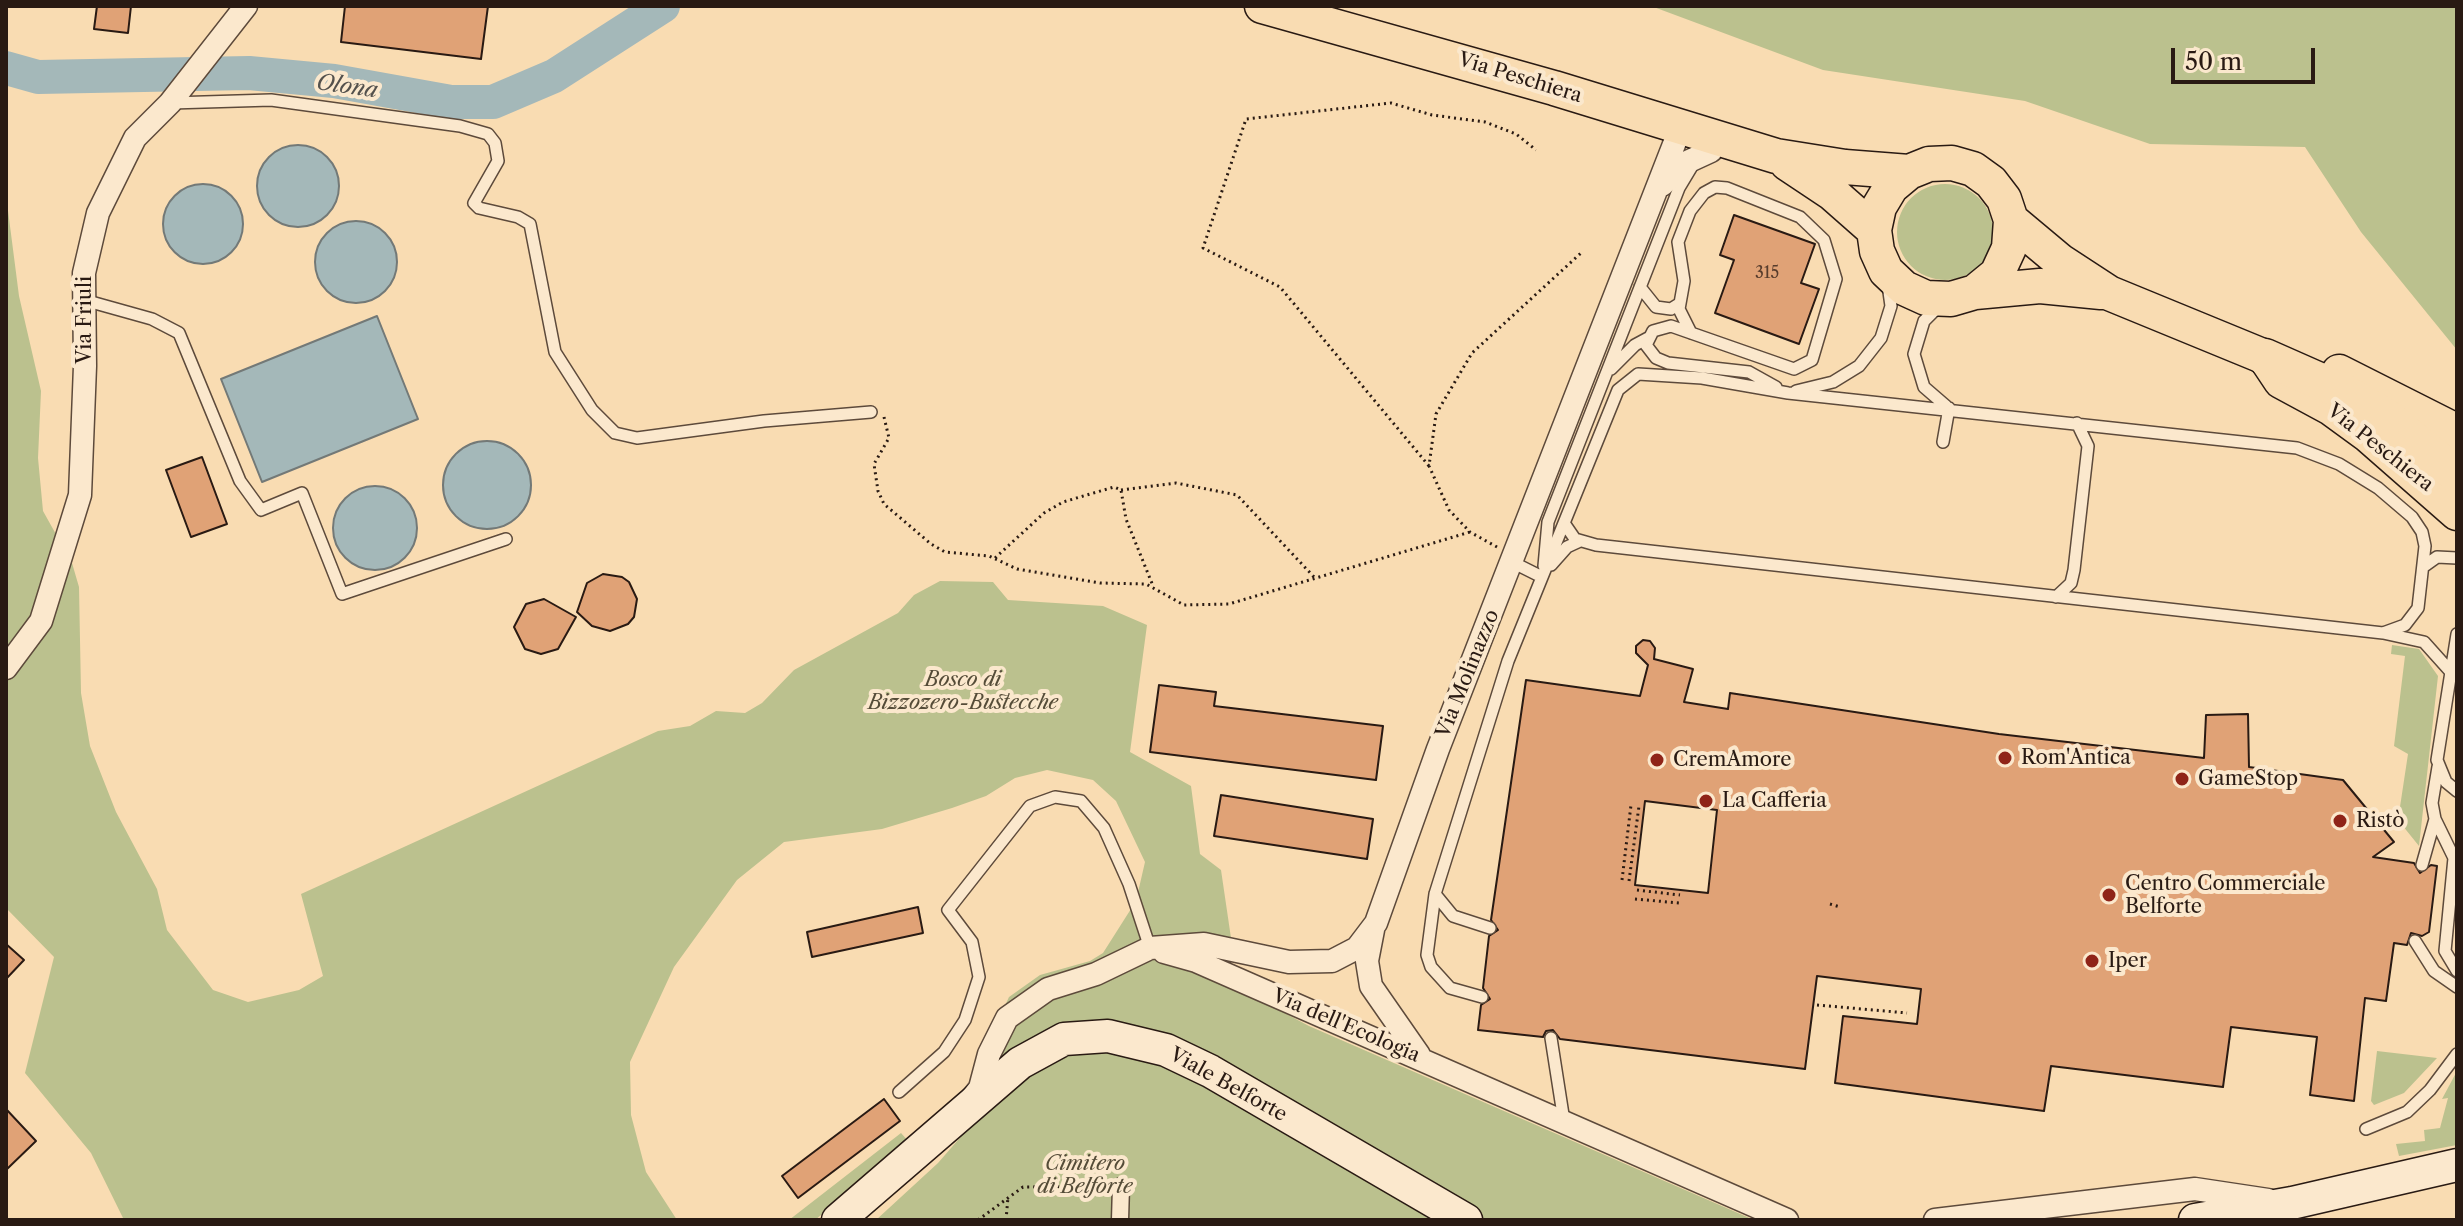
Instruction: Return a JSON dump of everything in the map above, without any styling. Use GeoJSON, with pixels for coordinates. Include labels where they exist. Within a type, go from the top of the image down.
{"type":"FeatureCollection","features":[{"type":"Feature","properties":{"kind":"highway"},"geometry":{"type":"LineString","coordinates":[[2265,357],[2342,391],[2385,416],[2456,504]]}},
{"type":"Feature","properties":{"kind":"main road","name":"Via Peschiera"},"geometry":{"type":"LineString","coordinates":[[1262,6],[1524,79],[1680,129],[1722,147],[1845,167],[1909,172],[1929,164],[1952,163],[1973,169],[1991,182],[2004,199],[2011,220],[2060,261],[2109,293],[2265,357],[2283,348],[2392,398],[2448,427],[2457,436]]}},
{"type":"Feature","properties":{"kind":"main road","name":"Via Peschiera"},"geometry":{"type":"LineString","coordinates":[[1776,156],[1832,193],[1874,230]]}},
{"type":"Feature","properties":{"kind":"main road"},"geometry":{"type":"LineString","coordinates":[[1886,271],[1877,251],[1874,230],[1885,197],[1909,172]]}},
{"type":"Feature","properties":{"kind":"main road"},"geometry":{"type":"LineString","coordinates":[[1963,296],[1997,274],[2009,248],[2011,220]]}},
{"type":"Feature","properties":{"kind":"main road","name":"Via Peschiera"},"geometry":{"type":"LineString","coordinates":[[1886,271],[1904,288],[1926,298],[2040,286],[2109,293]]}},
{"type":"Feature","properties":{"kind":"main road","name":"Viale Belforte"},"geometry":{"type":"LineString","coordinates":[[838,1220],[1020,1063],[1064,1039],[1108,1036],[1135,1040],[1166,1050],[1210,1071],[1466,1220]]}},
{"type":"Feature","properties":{"kind":"main road"},"geometry":{"type":"LineString","coordinates":[[2195,1220],[2292,1203],[2453,1163]]}},
{"type":"Feature","properties":{"kind":"street","name":"Via Friuli"},"geometry":{"type":"LineString","coordinates":[[6,668],[41,621],[80,495],[84,273],[98,213],[135,138],[174,98],[246,6]]}},
{"type":"Feature","properties":{"kind":"street","name":"Via Molinazzo"},"geometry":{"type":"LineString","coordinates":[[1150,948],[1204,944],[1289,962],[1332,961],[1357,948],[1376,923],[1438,749],[1680,129]]}},
{"type":"Feature","properties":{"kind":"street","name":"Via Molinazzo"},"geometry":{"type":"LineString","coordinates":[[1653,200],[1666,178],[1685,163],[1722,147]]}},
{"type":"Feature","properties":{"kind":"street"},"geometry":{"type":"LineString","coordinates":[[1376,923],[1367,961],[1371,986],[1402,1036],[1422,1059]]}},
{"type":"Feature","properties":{"kind":"street"},"geometry":{"type":"LineString","coordinates":[[960,1116],[980,1088],[989,1054],[1007,1018],[1022,1003],[1048,989],[1096,974],[1150,948]]}},
{"type":"Feature","properties":{"kind":"street","name":"Via dell'Ecologia"},"geometry":{"type":"LineString","coordinates":[[1150,948],[1196,961],[1787,1220]]}},
{"type":"Feature","properties":{"kind":"street"},"geometry":{"type":"LineString","coordinates":[[1120,1220],[1121,1186]]}},
{"type":"Feature","properties":{"kind":"street"},"geometry":{"type":"LineString","coordinates":[[1935,1220],[2195,1189],[2292,1203]]}},
{"type":"Feature","properties":{"kind":"lane"},"geometry":{"type":"LineString","coordinates":[[174,98],[271,100],[460,126],[488,134],[495,143],[498,161],[474,203],[479,208],[518,217],[530,224],[555,352],[592,410],[615,433],[637,438],[764,421],[871,412]]}},
{"type":"Feature","properties":{"kind":"lane"},"geometry":{"type":"LineString","coordinates":[[1543,574],[1544,534],[1679,188],[1688,171],[1722,147]]}},
{"type":"Feature","properties":{"kind":"lane"},"geometry":{"type":"LineString","coordinates":[[1603,383],[1617,362],[1653,331],[1671,326],[1691,333],[1794,369],[1804,366],[1817,351],[1836,289],[1833,258],[1818,232],[1800,217],[1727,188],[1715,187],[1698,199],[1679,235],[1684,291],[1679,304],[1680,314],[1691,333]]}},
{"type":"Feature","properties":{"kind":"lane"},"geometry":{"type":"LineString","coordinates":[[1648,338],[1646,345],[1656,358],[1749,372],[1788,393],[1833,382],[1859,366],[1881,338],[1891,306],[1886,271]]}},
{"type":"Feature","properties":{"kind":"lane"},"geometry":{"type":"LineString","coordinates":[[1640,287],[1656,307],[1671,309],[1679,304]]}},
{"type":"Feature","properties":{"kind":"lane"},"geometry":{"type":"LineString","coordinates":[[1949,408],[1924,387],[1914,354],[1924,321],[1963,296]]}},
{"type":"Feature","properties":{"kind":"lane"},"geometry":{"type":"LineString","coordinates":[[84,300],[152,319],[179,333],[240,481],[261,510],[302,493],[342,594],[506,539]]}},
{"type":"Feature","properties":{"kind":"lane"},"geometry":{"type":"LineString","coordinates":[[1482,997],[1450,988],[1431,967],[1427,955],[1435,894],[1496,695],[1618,390],[1628,379],[1650,373],[1788,393],[2297,448],[2319,455],[2359,475],[2412,517],[2425,543],[2418,608],[2413,619],[2396,631],[2383,633]]}},
{"type":"Feature","properties":{"kind":"lane"},"geometry":{"type":"LineString","coordinates":[[1943,442],[1949,408]]}},
{"type":"Feature","properties":{"kind":"lane"},"geometry":{"type":"LineString","coordinates":[[2056,597],[2071,583],[2074,570],[2088,446],[2077,423]]}},
{"type":"Feature","properties":{"kind":"lane"},"geometry":{"type":"LineString","coordinates":[[1564,523],[1570,535],[1580,541],[2383,633],[2424,642],[2450,671]]}},
{"type":"Feature","properties":{"kind":"lane"},"geometry":{"type":"LineString","coordinates":[[1543,574],[1567,547],[1580,541]]}},
{"type":"Feature","properties":{"kind":"lane"},"geometry":{"type":"LineString","coordinates":[[1514,557],[1543,574]]}},
{"type":"Feature","properties":{"kind":"lane"},"geometry":{"type":"LineString","coordinates":[[2423,567],[2437,557],[2457,558]]}},
{"type":"Feature","properties":{"kind":"lane"},"geometry":{"type":"LineString","coordinates":[[2422,865],[2435,819],[2433,791],[2457,634]]}},
{"type":"Feature","properties":{"kind":"lane"},"geometry":{"type":"LineString","coordinates":[[2438,767],[2446,782],[2457,791]]}},
{"type":"Feature","properties":{"kind":"lane"},"geometry":{"type":"LineString","coordinates":[[899,1092],[944,1052],[965,1020],[979,977],[972,942],[948,910],[1030,806],[1055,797],[1081,801],[1104,828],[1129,884],[1150,948]]}},
{"type":"Feature","properties":{"kind":"lane"},"geometry":{"type":"LineString","coordinates":[[2435,819],[2454,858],[2445,951],[2457,971]]}},
{"type":"Feature","properties":{"kind":"lane"},"geometry":{"type":"LineString","coordinates":[[1435,894],[1453,916],[1490,928]]}},
{"type":"Feature","properties":{"kind":"lane"},"geometry":{"type":"LineString","coordinates":[[2415,941],[2434,971],[2457,987]]}},
{"type":"Feature","properties":{"kind":"lane"},"geometry":{"type":"LineString","coordinates":[[1551,1038],[1565,1125]]}},
{"type":"Feature","properties":{"kind":"lane"},"geometry":{"type":"LineString","coordinates":[[2366,1129],[2407,1112],[2430,1090],[2457,1054]]}},
{"type":"Feature","properties":{"kind":"path"},"geometry":{"type":"LineString","coordinates":[[1514,557],[1470,532],[1449,510],[1429,466],[1280,287],[1203,248],[1246,119],[1391,103],[1432,115],[1485,122],[1516,134],[1536,150]]}},
{"type":"Feature","properties":{"kind":"path"},"geometry":{"type":"LineString","coordinates":[[1429,466],[1436,414],[1472,353],[1581,253]]}},
{"type":"Feature","properties":{"kind":"path"},"geometry":{"type":"LineString","coordinates":[[871,412],[887,417],[889,438],[874,464],[884,504],[906,525],[945,552],[994,559],[1017,569],[1100,583],[1153,586]]}},
{"type":"Feature","properties":{"kind":"path"},"geometry":{"type":"LineString","coordinates":[[994,559],[1044,513],[1063,502],[1114,487],[1121,490],[1176,483],[1237,495],[1315,578]]}},
{"type":"Feature","properties":{"kind":"path"},"geometry":{"type":"LineString","coordinates":[[1121,490],[1126,519],[1153,586],[1174,603],[1204,607],[1470,532]]}},
{"type":"Feature","properties":{"kind":"path"},"geometry":{"type":"LineString","coordinates":[[1622,880],[1631,805]]}},
{"type":"Feature","properties":{"kind":"path"},"geometry":{"type":"LineString","coordinates":[[1629,881],[1639,806]]}},
{"type":"Feature","properties":{"kind":"path"},"geometry":{"type":"LineString","coordinates":[[1637,890],[1680,895]]}},
{"type":"Feature","properties":{"kind":"path"},"geometry":{"type":"LineString","coordinates":[[1635,899],[1679,903]]}},
{"type":"Feature","properties":{"kind":"path"},"geometry":{"type":"LineString","coordinates":[[1830,904],[1840,907]]}},
{"type":"Feature","properties":{"kind":"path"},"geometry":{"type":"LineString","coordinates":[[1817,1005],[1907,1013]]}},
{"type":"Feature","properties":{"kind":"path"},"geometry":{"type":"LineString","coordinates":[[978,1220],[1023,1187],[1121,1186]]}},
{"type":"Feature","properties":{"kind":"path"},"geometry":{"type":"LineString","coordinates":[[1006,1220],[1008,1197]]}},
{"type":"Feature","properties":{"kind":"green space"},"geometry":{"type":"Polygon","coordinates":[[[1651,6],[2457,6],[2457,350],[2361,232],[2305,147],[2150,144],[2025,101],[1823,70],[1651,6]]]}},
{"type":"Feature","properties":{"kind":"green space"},"geometry":{"type":"Polygon","coordinates":[[[1945,184],[1963,187],[1979,198],[1990,214],[1993,232],[1990,250],[1979,266],[1963,277],[1945,280],[1927,277],[1911,266],[1900,250],[1897,232],[1900,214],[1911,198],[1927,187],[1945,184]]]}},
{"type":"Feature","properties":{"kind":"green space"},"geometry":{"type":"Polygon","coordinates":[[[6,195],[19,296],[41,391],[38,458],[43,511],[72,563],[79,587],[81,693],[90,746],[116,812],[157,889],[167,930],[213,990],[248,1002],[299,990],[323,976],[301,894],[658,731],[690,726],[716,711],[745,713],[762,703],[794,670],[898,613],[914,595],[940,581],[993,582],[1008,600],[1103,606],[1147,625],[1130,752],[1191,786],[1200,854],[1221,870],[1231,938],[1217,977],[1309,1026],[1754,1220],[876,1220],[938,1163],[978,1117],[1001,1014],[1009,997],[1040,975],[1090,961],[1103,953],[1136,901],[1145,862],[1116,801],[1093,780],[1047,770],[1015,778],[986,796],[882,829],[784,842],[737,880],[674,967],[630,1062],[631,1115],[646,1172],[677,1220],[124,1220],[91,1153],[25,1073],[54,957],[6,908],[6,195]]]}},
{"type":"Feature","properties":{"kind":"green space"},"geometry":{"type":"Polygon","coordinates":[[[2392,645],[2419,649],[2438,676],[2419,846],[2398,820],[2408,754],[2394,746],[2405,656],[2391,654],[2392,645]]]}},
{"type":"Feature","properties":{"kind":"green space"},"geometry":{"type":"Polygon","coordinates":[[[2377,1051],[2437,1058],[2404,1093],[2374,1105],[2371,1101],[2377,1051]]]}},
{"type":"Feature","properties":{"kind":"green space"},"geometry":{"type":"Polygon","coordinates":[[[2457,1071],[2457,1145],[2399,1156],[2396,1144],[2425,1141],[2424,1130],[2440,1128],[2448,1098],[2442,1099],[2457,1071]]]}},
{"type":"Feature","properties":{"kind":"green space"},"geometry":{"type":"Polygon","coordinates":[[[901,1133],[909,1142],[815,1220],[789,1220],[901,1133]]]}},
{"type":"Feature","properties":{"kind":"shaded area"},"geometry":{"type":"Polygon","coordinates":[[[298,145],[314,148],[327,157],[336,170],[339,186],[336,202],[327,215],[314,224],[298,227],[282,224],[269,215],[260,202],[257,186],[260,170],[269,157],[282,148],[298,145]]]}},
{"type":"Feature","properties":{"kind":"shaded area"},"geometry":{"type":"Polygon","coordinates":[[[203,184],[218,187],[231,196],[240,209],[243,224],[240,239],[231,252],[218,261],[203,264],[188,261],[175,252],[166,239],[163,224],[166,209],[175,196],[188,187],[203,184]]]}},
{"type":"Feature","properties":{"kind":"shaded area"},"geometry":{"type":"Polygon","coordinates":[[[356,221],[372,225],[385,233],[393,246],[397,262],[393,278],[385,291],[372,299],[356,303],[340,299],[327,291],[319,278],[315,262],[319,246],[327,233],[340,225],[356,221]]]}},
{"type":"Feature","properties":{"kind":"shaded area"},"geometry":{"type":"Polygon","coordinates":[[[377,316],[418,419],[262,482],[221,379],[377,316]]]}},
{"type":"Feature","properties":{"kind":"shaded area"},"geometry":{"type":"Polygon","coordinates":[[[478,441],[496,441],[512,448],[524,460],[531,476],[531,494],[524,510],[512,522],[496,529],[478,529],[462,522],[450,510],[443,494],[443,476],[450,460],[462,448],[478,441]]]}},
{"type":"Feature","properties":{"kind":"shaded area"},"geometry":{"type":"Polygon","coordinates":[[[367,486],[383,486],[399,493],[410,504],[417,528],[414,544],[405,558],[383,570],[367,570],[351,563],[340,552],[333,536],[333,520],[340,504],[351,493],[367,486]]]}},
{"type":"Feature","properties":{"kind":"building"},"geometry":{"type":"Polygon","coordinates":[[[97,6],[131,6],[128,33],[94,29],[97,6]]]}},
{"type":"Feature","properties":{"kind":"building"},"geometry":{"type":"Polygon","coordinates":[[[345,6],[488,6],[481,59],[341,42],[345,6]]]}},
{"type":"Feature","properties":{"kind":"building"},"geometry":{"type":"Polygon","coordinates":[[[1734,215],[1815,244],[1801,283],[1819,289],[1799,344],[1715,313],[1734,260],[1720,255],[1734,215]]]}},
{"type":"Feature","properties":{"kind":"building"},"geometry":{"type":"Polygon","coordinates":[[[202,457],[227,524],[191,537],[166,470],[202,457]]]}},
{"type":"Feature","properties":{"kind":"building"},"geometry":{"type":"Polygon","coordinates":[[[603,574],[622,577],[629,582],[637,599],[634,617],[628,624],[610,631],[592,626],[577,612],[587,583],[603,574]]]}},
{"type":"Feature","properties":{"kind":"building"},"geometry":{"type":"Polygon","coordinates":[[[544,599],[576,617],[558,649],[541,654],[525,649],[514,627],[526,604],[544,599]]]}},
{"type":"Feature","properties":{"kind":"building","name":"Centro Commerciale Belforte"},"geometry":{"type":"Polygon","coordinates":[[[1643,640],[1650,641],[1655,648],[1654,659],[1693,669],[1684,702],[1728,709],[1730,693],[1999,734],[2204,758],[2206,715],[2248,714],[2249,767],[2343,780],[2394,842],[2373,857],[2414,863],[2420,873],[2431,865],[2437,866],[2429,932],[2422,936],[2411,933],[2407,945],[2394,943],[2386,1001],[2365,998],[2354,1101],[2310,1095],[2317,1037],[2231,1027],[2223,1087],[2051,1066],[2044,1111],[1835,1083],[1843,1016],[1917,1024],[1921,989],[1817,976],[1805,1069],[1560,1039],[1553,1030],[1546,1031],[1543,1037],[1478,1030],[1481,1005],[1490,999],[1483,988],[1489,936],[1498,930],[1491,920],[1526,680],[1640,696],[1648,665],[1636,653],[1636,646],[1643,640]],[[1645,801],[1635,885],[1708,893],[1717,810],[1645,801]]]}},
{"type":"Feature","properties":{"kind":"building"},"geometry":{"type":"Polygon","coordinates":[[[1159,685],[1216,692],[1214,706],[1383,726],[1376,780],[1150,752],[1159,685]]]}},
{"type":"Feature","properties":{"kind":"building"},"geometry":{"type":"Polygon","coordinates":[[[1221,795],[1373,819],[1367,859],[1214,836],[1221,795]]]}},
{"type":"Feature","properties":{"kind":"building"},"geometry":{"type":"Polygon","coordinates":[[[918,907],[923,933],[812,957],[807,932],[918,907]]]}},
{"type":"Feature","properties":{"kind":"building"},"geometry":{"type":"Polygon","coordinates":[[[6,944],[24,960],[6,979],[6,944]]]}},
{"type":"Feature","properties":{"kind":"building"},"geometry":{"type":"Polygon","coordinates":[[[884,1099],[900,1121],[798,1198],[782,1176],[884,1099]]]}},
{"type":"Feature","properties":{"kind":"building"},"geometry":{"type":"Polygon","coordinates":[[[6,1109],[36,1141],[6,1170],[6,1109]]]}},
{"type":"Feature","properties":{"kind":"waterway","name":"Olona"},"geometry":{"type":"LineString","coordinates":[[6,68],[38,77],[249,73],[334,81],[451,102],[493,102],[554,76],[663,6]]}},
{"type":"Feature","properties":{"kind":"place","name":"Rom'Antica"},"geometry":{"type":"Point","coordinates":[2005,758]}},
{"type":"Feature","properties":{"kind":"place","name":"CremAmore"},"geometry":{"type":"Point","coordinates":[1657,760]}},
{"type":"Feature","properties":{"kind":"place","name":"GameStop"},"geometry":{"type":"Point","coordinates":[2182,779]}},
{"type":"Feature","properties":{"kind":"place","name":"La Cafferia"},"geometry":{"type":"Point","coordinates":[1706,801]}},
{"type":"Feature","properties":{"kind":"place","name":"Ristò"},"geometry":{"type":"Point","coordinates":[2340,821]}},
{"type":"Feature","properties":{"kind":"place","name":"Centro Commerciale Belforte"},"geometry":{"type":"Point","coordinates":[2109,895]}},
{"type":"Feature","properties":{"kind":"place","name":"Iper"},"geometry":{"type":"Point","coordinates":[2092,961]}},
{"type":"Feature","properties":{"kind":"park label","name":"Bosco di Bizzozero-Bustecche"},"geometry":{"type":"Point","coordinates":[963,692]}},
{"type":"Feature","properties":{"kind":"park label","name":"Cimitero di Belforte"},"geometry":{"type":"Point","coordinates":[1085,1176]}}]}
